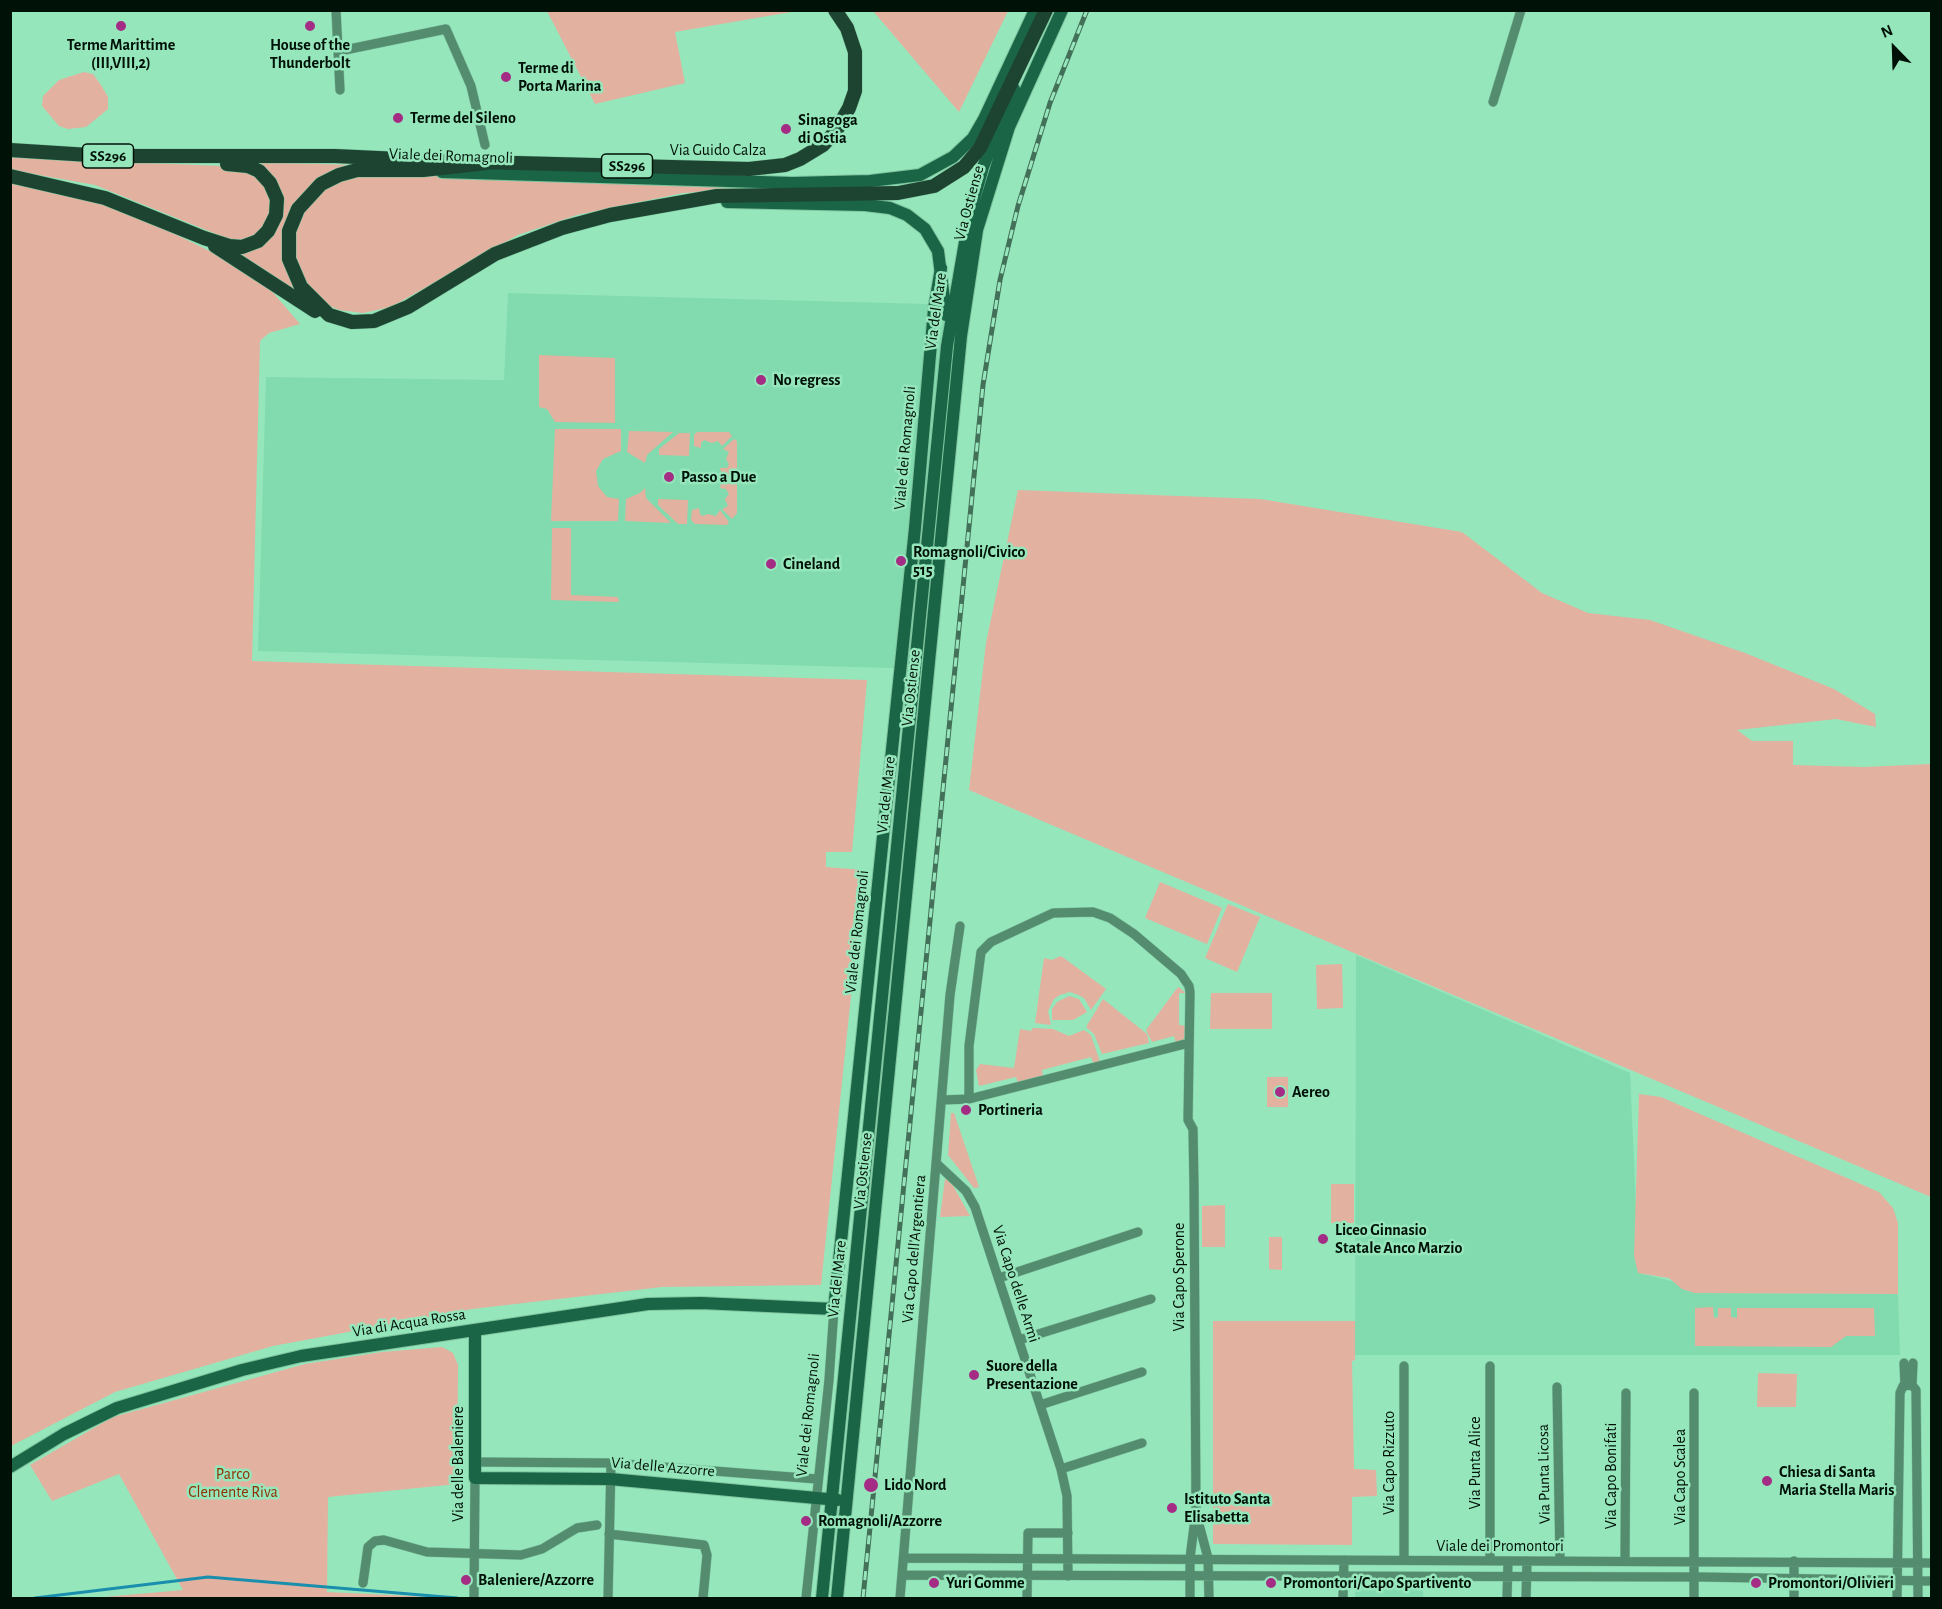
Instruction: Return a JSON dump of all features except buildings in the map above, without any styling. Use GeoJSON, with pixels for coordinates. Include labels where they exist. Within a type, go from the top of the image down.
{"type":"FeatureCollection","features":[{"type":"Feature","properties":{"kind":"main road","name":"Via Guido Calza"},"geometry":{"type":"LineString","coordinates":[[206,156],[334,156],[487,163],[749,169],[785,165],[823,146],[846,116],[855,91],[855,52],[847,28],[835,10]]}},
{"type":"Feature","properties":{"kind":"main road","name":"Via del Mare"},"geometry":{"type":"LineString","coordinates":[[1017,76],[1047,10]]}},
{"type":"Feature","properties":{"kind":"main road","name":"Viale dei Romagnoli"},"geometry":{"type":"LineString","coordinates":[[423,170],[347,172],[321,184],[298,209],[288,235],[292,268],[308,295],[329,315],[352,322],[384,318],[495,254],[538,236],[610,215],[717,196],[898,193],[934,186],[958,171],[980,148],[1017,76]]}},
{"type":"Feature","properties":{"kind":"main road","name":"SS296"},"geometry":{"type":"LineString","coordinates":[[10,150],[105,156],[206,156],[218,162],[256,169],[272,186],[277,205],[274,221],[268,231],[250,245],[229,246],[105,198],[10,176]]}},
{"type":"Feature","properties":{"kind":"main road"},"geometry":{"type":"LineString","coordinates":[[423,170],[487,163]]}},
{"type":"Feature","properties":{"kind":"main road","name":"SS296"},"geometry":{"type":"LineString","coordinates":[[204,238],[306,306],[329,315]]}},
{"type":"Feature","properties":{"kind":"street"},"geometry":{"type":"LineString","coordinates":[[336,10],[340,51],[340,90]]}},
{"type":"Feature","properties":{"kind":"street","name":"Viale dei Romagnoli"},"geometry":{"type":"LineString","coordinates":[[423,170],[483,175],[792,183],[870,181],[920,175],[953,158],[973,138],[1035,10]]}},
{"type":"Feature","properties":{"kind":"street","name":"Via Ostiense"},"geometry":{"type":"LineString","coordinates":[[837,1599],[961,336],[970,270],[980,219],[1010,127],[1062,10]]}},
{"type":"Feature","properties":{"kind":"street"},"geometry":{"type":"LineString","coordinates":[[1493,102],[1521,10]]}},
{"type":"Feature","properties":{"kind":"street"},"geometry":{"type":"LineString","coordinates":[[340,51],[446,29],[471,86],[485,145]]}},
{"type":"Feature","properties":{"kind":"street","name":"Via del Mare"},"geometry":{"type":"LineString","coordinates":[[822,1599],[947,346],[970,213],[983,167],[1017,76]]}},
{"type":"Feature","properties":{"kind":"street","name":"Viale dei Romagnoli"},"geometry":{"type":"LineString","coordinates":[[692,201],[865,205],[890,208],[907,214],[925,230],[938,251],[946,300],[947,346]]}},
{"type":"Feature","properties":{"kind":"street","name":"Viale dei Romagnoli"},"geometry":{"type":"LineString","coordinates":[[806,1599],[914,540],[934,309],[941,268]]}},
{"type":"Feature","properties":{"kind":"street","name":"Via Capo Sperone"},"geometry":{"type":"LineString","coordinates":[[969,1099],[969,1046],[981,952],[991,942],[1057,912],[1085,911],[1110,918],[1134,934],[1181,974],[1190,988],[1188,1120],[1193,1129],[1196,1511],[1190,1558],[1190,1599]]}},
{"type":"Feature","properties":{"kind":"street","name":"Via Capo dell'Argentiera"},"geometry":{"type":"LineString","coordinates":[[900,1599],[951,979],[960,926]]}},
{"type":"Feature","properties":{"kind":"street"},"geometry":{"type":"LineString","coordinates":[[942,1100],[969,1099],[1189,1043]]}},
{"type":"Feature","properties":{"kind":"street","name":"Via Capo delle Armi"},"geometry":{"type":"LineString","coordinates":[[936,1162],[953,1176],[972,1200],[1061,1469],[1067,1496],[1068,1533]]}},
{"type":"Feature","properties":{"kind":"street"},"geometry":{"type":"LineString","coordinates":[[999,1278],[1138,1232]]}},
{"type":"Feature","properties":{"kind":"street"},"geometry":{"type":"LineString","coordinates":[[1019,1340],[1151,1299]]}},
{"type":"Feature","properties":{"kind":"street","name":"Via di Acqua Rossa"},"geometry":{"type":"LineString","coordinates":[[10,1467],[64,1434],[102,1415],[221,1376],[301,1356],[660,1303],[834,1309]]}},
{"type":"Feature","properties":{"kind":"street","name":"Via delle Baleniere"},"geometry":{"type":"LineString","coordinates":[[474,1599],[475,1330]]}},
{"type":"Feature","properties":{"kind":"street"},"geometry":{"type":"LineString","coordinates":[[1898,1599],[1900,1392],[1908,1385],[1908,1363]]}},
{"type":"Feature","properties":{"kind":"street","name":"Via Capo Rizzuto"},"geometry":{"type":"LineString","coordinates":[[1404,1366],[1404,1560]]}},
{"type":"Feature","properties":{"kind":"street","name":"Via Punta Alice"},"geometry":{"type":"LineString","coordinates":[[1490,1366],[1490,1561]]}},
{"type":"Feature","properties":{"kind":"street"},"geometry":{"type":"LineString","coordinates":[[1040,1405],[1142,1372]]}},
{"type":"Feature","properties":{"kind":"street"},"geometry":{"type":"LineString","coordinates":[[1908,1385],[1916,1390],[1918,1599]]}},
{"type":"Feature","properties":{"kind":"street","name":"Via Punta Licosa"},"geometry":{"type":"LineString","coordinates":[[1557,1387],[1560,1561]]}},
{"type":"Feature","properties":{"kind":"street","name":"Via Capo Bonifati"},"geometry":{"type":"LineString","coordinates":[[1625,1560],[1626,1393]]}},
{"type":"Feature","properties":{"kind":"street","name":"Via Capo Scalea"},"geometry":{"type":"LineString","coordinates":[[1694,1393],[1694,1599]]}},
{"type":"Feature","properties":{"kind":"street"},"geometry":{"type":"LineString","coordinates":[[1061,1469],[1142,1443]]}},
{"type":"Feature","properties":{"kind":"street","name":"Via delle Azzorre"},"geometry":{"type":"LineString","coordinates":[[475,1462],[611,1463],[817,1479]]}},
{"type":"Feature","properties":{"kind":"street"},"geometry":{"type":"LineString","coordinates":[[608,1599],[611,1463]]}},
{"type":"Feature","properties":{"kind":"street"},"geometry":{"type":"LineString","coordinates":[[771,1493],[773,1475]]}},
{"type":"Feature","properties":{"kind":"street","name":"Via delle Azzorre"},"geometry":{"type":"LineString","coordinates":[[475,1478],[610,1479],[847,1501]]}},
{"type":"Feature","properties":{"kind":"street","name":"Via Capo Sperone"},"geometry":{"type":"LineString","coordinates":[[1196,1511],[1208,1558],[1209,1599]]}},
{"type":"Feature","properties":{"kind":"street"},"geometry":{"type":"LineString","coordinates":[[363,1583],[368,1547],[375,1541],[384,1540],[421,1551],[526,1555],[542,1549],[577,1528],[597,1525]]}},
{"type":"Feature","properties":{"kind":"street"},"geometry":{"type":"LineString","coordinates":[[1027,1599],[1028,1533],[1068,1533],[1068,1576]]}},
{"type":"Feature","properties":{"kind":"street"},"geometry":{"type":"LineString","coordinates":[[609,1534],[704,1545],[707,1555],[703,1599]]}},
{"type":"Feature","properties":{"kind":"street","name":"Viale dei Promontori"},"geometry":{"type":"LineString","coordinates":[[905,1558],[1208,1558],[1508,1562],[1695,1560],[1932,1563]]}},
{"type":"Feature","properties":{"kind":"street"},"geometry":{"type":"LineString","coordinates":[[1343,1599],[1344,1560]]}},
{"type":"Feature","properties":{"kind":"street"},"geometry":{"type":"LineString","coordinates":[[1526,1599],[1527,1561]]}},
{"type":"Feature","properties":{"kind":"street"},"geometry":{"type":"LineString","coordinates":[[1794,1561],[1794,1599]]}},
{"type":"Feature","properties":{"kind":"street"},"geometry":{"type":"LineString","coordinates":[[1507,1599],[1508,1562]]}},
{"type":"Feature","properties":{"kind":"street","name":"Viale dei Promontori"},"geometry":{"type":"LineString","coordinates":[[903,1575],[1344,1578],[1694,1577],[1932,1581]]}},
{"type":"Feature","properties":{"kind":"shaded area"},"geometry":{"type":"Polygon","coordinates":[[[508,293],[966,305],[929,669],[258,651],[266,377],[504,380],[508,293]]]}},
{"type":"Feature","properties":{"kind":"shaded area"},"geometry":{"type":"Polygon","coordinates":[[[1356,955],[1630,1073],[1639,1273],[1671,1281],[1697,1293],[1898,1294],[1900,1355],[1355,1355],[1356,955]]]}},
{"type":"Feature","properties":{"kind":"shaded area"},"geometry":{"type":"Polygon","coordinates":[[[1355,1588],[1423,1588],[1423,1598],[1355,1598],[1355,1588]]]}},
{"type":"Feature","properties":{"kind":"green space"},"geometry":{"type":"Polygon","coordinates":[[[547,11],[797,11],[675,32],[685,83],[595,104],[547,11]]]}},
{"type":"Feature","properties":{"kind":"green space"},"geometry":{"type":"Polygon","coordinates":[[[873,11],[1008,11],[959,112],[873,11]]]}},
{"type":"Feature","properties":{"kind":"green space"},"geometry":{"type":"Polygon","coordinates":[[[84,72],[93,74],[101,85],[108,97],[108,109],[86,127],[68,129],[59,126],[42,106],[43,96],[59,80],[84,72]]]}},
{"type":"Feature","properties":{"kind":"green space"},"geometry":{"type":"Polygon","coordinates":[[[10,157],[245,167],[263,176],[274,209],[260,235],[236,242],[95,185],[11,170],[10,157]]]}},
{"type":"Feature","properties":{"kind":"green space"},"geometry":{"type":"Polygon","coordinates":[[[255,162],[353,165],[322,177],[284,233],[306,298],[235,250],[245,249],[281,213],[255,162]]]}},
{"type":"Feature","properties":{"kind":"green space"},"geometry":{"type":"Polygon","coordinates":[[[363,173],[809,186],[683,193],[577,215],[518,235],[391,307],[363,313],[339,310],[326,304],[303,281],[294,252],[294,231],[309,201],[339,178],[363,173]]]}},
{"type":"Feature","properties":{"kind":"green space"},"geometry":{"type":"Polygon","coordinates":[[[11,182],[89,199],[132,213],[236,264],[263,281],[300,324],[269,333],[260,341],[252,661],[867,680],[852,852],[826,852],[826,867],[864,870],[821,1285],[662,1287],[472,1309],[273,1346],[115,1392],[11,1446],[11,182]]]}},
{"type":"Feature","properties":{"kind":"green space"},"geometry":{"type":"Polygon","coordinates":[[[539,355],[615,358],[615,423],[555,422],[547,409],[539,407],[539,355]]]}},
{"type":"Feature","properties":{"kind":"green space"},"geometry":{"type":"Polygon","coordinates":[[[555,429],[621,429],[621,451],[603,459],[596,471],[598,486],[607,497],[619,499],[618,521],[551,521],[555,429]]]}},
{"type":"Feature","properties":{"kind":"green space"},"geometry":{"type":"Polygon","coordinates":[[[629,431],[673,432],[647,455],[645,463],[627,452],[629,431]]]}},
{"type":"Feature","properties":{"kind":"green space"},"geometry":{"type":"Polygon","coordinates":[[[697,432],[729,432],[732,436],[722,446],[718,441],[712,443],[704,440],[701,448],[694,446],[694,435],[697,432]]]}},
{"type":"Feature","properties":{"kind":"green space"},"geometry":{"type":"Polygon","coordinates":[[[679,433],[690,433],[689,456],[659,455],[659,449],[679,433]]]}},
{"type":"Feature","properties":{"kind":"green space"},"geometry":{"type":"Polygon","coordinates":[[[734,439],[737,441],[737,476],[723,478],[720,468],[727,468],[729,464],[726,459],[729,452],[723,449],[734,439]]]}},
{"type":"Feature","properties":{"kind":"green space"},"geometry":{"type":"Polygon","coordinates":[[[722,480],[737,483],[737,513],[732,519],[722,509],[728,506],[725,499],[729,494],[726,489],[720,488],[722,480]]]}},
{"type":"Feature","properties":{"kind":"green space"},"geometry":{"type":"Polygon","coordinates":[[[645,488],[646,498],[671,523],[625,521],[626,499],[640,493],[645,488]]]}},
{"type":"Feature","properties":{"kind":"green space"},"geometry":{"type":"Polygon","coordinates":[[[1018,490],[1260,499],[1462,532],[1542,593],[1588,613],[1650,620],[1745,653],[1834,689],[1875,714],[1876,727],[1836,719],[1737,730],[1752,741],[1793,741],[1793,765],[1864,767],[1931,764],[1931,1197],[969,790],[986,643],[1018,490]]]}},
{"type":"Feature","properties":{"kind":"green space"},"geometry":{"type":"Polygon","coordinates":[[[658,499],[688,500],[687,524],[678,524],[658,505],[658,499]]]}},
{"type":"Feature","properties":{"kind":"green space"},"geometry":{"type":"Polygon","coordinates":[[[699,508],[703,516],[708,514],[716,516],[720,510],[729,522],[727,525],[695,524],[691,520],[692,510],[699,508]]]}},
{"type":"Feature","properties":{"kind":"green space"},"geometry":{"type":"Polygon","coordinates":[[[552,528],[571,528],[571,595],[618,597],[619,602],[551,600],[552,528]]]}},
{"type":"Feature","properties":{"kind":"green space"},"geometry":{"type":"Polygon","coordinates":[[[1160,882],[1222,908],[1207,944],[1145,918],[1160,882]]]}},
{"type":"Feature","properties":{"kind":"green space"},"geometry":{"type":"Polygon","coordinates":[[[1228,904],[1260,917],[1237,972],[1205,958],[1228,904]]]}},
{"type":"Feature","properties":{"kind":"green space"},"geometry":{"type":"Polygon","coordinates":[[[1061,956],[1106,989],[1091,1010],[1084,998],[1078,995],[1070,992],[1060,995],[1054,999],[1048,1011],[1051,1025],[1035,1023],[1044,958],[1052,960],[1061,956]]]}},
{"type":"Feature","properties":{"kind":"green space"},"geometry":{"type":"Polygon","coordinates":[[[1342,964],[1343,1008],[1317,1009],[1316,965],[1342,964]]]}},
{"type":"Feature","properties":{"kind":"green space"},"geometry":{"type":"Polygon","coordinates":[[[1178,987],[1186,993],[1179,993],[1179,1025],[1187,1026],[1183,1041],[1176,1043],[1174,1036],[1152,1042],[1146,1030],[1178,987]]]}},
{"type":"Feature","properties":{"kind":"green space"},"geometry":{"type":"Polygon","coordinates":[[[1211,993],[1272,993],[1272,1029],[1210,1029],[1211,993]]]}},
{"type":"Feature","properties":{"kind":"green space"},"geometry":{"type":"Polygon","coordinates":[[[1069,996],[1079,999],[1087,1012],[1073,1020],[1052,1020],[1052,1009],[1057,1002],[1069,996]]]}},
{"type":"Feature","properties":{"kind":"green space"},"geometry":{"type":"Polygon","coordinates":[[[1103,999],[1147,1034],[1149,1043],[1102,1054],[1094,1034],[1086,1027],[1103,999]]]}},
{"type":"Feature","properties":{"kind":"green space"},"geometry":{"type":"Polygon","coordinates":[[[1033,1028],[1053,1029],[1069,1036],[1084,1030],[1091,1035],[1100,1062],[1094,1064],[1091,1057],[1042,1070],[1043,1077],[1018,1083],[1016,1077],[979,1086],[976,1070],[980,1064],[1014,1068],[1020,1029],[1031,1031],[1033,1028]]]}},
{"type":"Feature","properties":{"kind":"green space"},"geometry":{"type":"Polygon","coordinates":[[[1267,1077],[1288,1077],[1288,1107],[1267,1107],[1267,1077]]]}},
{"type":"Feature","properties":{"kind":"green space"},"geometry":{"type":"Polygon","coordinates":[[[1639,1094],[1661,1097],[1879,1192],[1893,1208],[1898,1223],[1898,1294],[1695,1293],[1682,1289],[1669,1278],[1638,1273],[1634,1256],[1639,1094]]]}},
{"type":"Feature","properties":{"kind":"green space"},"geometry":{"type":"Polygon","coordinates":[[[951,1113],[954,1113],[979,1187],[974,1188],[948,1155],[951,1113]]]}},
{"type":"Feature","properties":{"kind":"green space"},"geometry":{"type":"Polygon","coordinates":[[[945,1179],[951,1182],[970,1216],[940,1217],[945,1179]]]}},
{"type":"Feature","properties":{"kind":"green space"},"geometry":{"type":"Polygon","coordinates":[[[1331,1184],[1354,1184],[1354,1223],[1331,1223],[1331,1184]]]}},
{"type":"Feature","properties":{"kind":"green space"},"geometry":{"type":"Polygon","coordinates":[[[1225,1205],[1225,1247],[1202,1247],[1202,1206],[1225,1205]]]}},
{"type":"Feature","properties":{"kind":"green space"},"geometry":{"type":"Polygon","coordinates":[[[1269,1237],[1282,1237],[1282,1270],[1269,1269],[1269,1237]]]}},
{"type":"Feature","properties":{"kind":"green space"},"geometry":{"type":"Polygon","coordinates":[[[1713,1307],[1714,1318],[1718,1317],[1718,1308],[1731,1308],[1731,1317],[1737,1318],[1737,1308],[1874,1308],[1875,1336],[1846,1336],[1831,1347],[1695,1346],[1695,1308],[1713,1307]]]}},
{"type":"Feature","properties":{"kind":"green space"},"geometry":{"type":"Polygon","coordinates":[[[1213,1321],[1355,1321],[1355,1360],[1352,1361],[1354,1469],[1376,1470],[1377,1496],[1352,1497],[1352,1545],[1213,1544],[1213,1321]]]}},
{"type":"Feature","properties":{"kind":"green space","name":"Parco Clemente Riva"},"geometry":{"type":"Polygon","coordinates":[[[442,1347],[453,1353],[458,1365],[457,1484],[328,1497],[327,1592],[451,1598],[93,1598],[183,1590],[119,1474],[52,1501],[30,1465],[113,1417],[305,1364],[382,1352],[442,1347]]]}},
{"type":"Feature","properties":{"kind":"green space"},"geometry":{"type":"Polygon","coordinates":[[[1758,1373],[1797,1374],[1796,1407],[1757,1407],[1758,1373]]]}},
{"type":"Feature","properties":{"kind":"waterway"},"geometry":{"type":"LineString","coordinates":[[35,1598],[208,1577],[457,1598]]}},
{"type":"Feature","properties":{"kind":"railway"},"geometry":{"type":"LineString","coordinates":[[863,1598],[983,385],[1000,280],[1018,206],[1050,103],[1087,10]]}},
{"type":"Feature","properties":{"kind":"place","name":"Terme Marittime (III,VIII,2)"},"geometry":{"type":"Point","coordinates":[121,26]}},
{"type":"Feature","properties":{"kind":"place","name":"House of the Thunderbolt"},"geometry":{"type":"Point","coordinates":[310,26]}},
{"type":"Feature","properties":{"kind":"place","name":"Terme di Porta Marina"},"geometry":{"type":"Point","coordinates":[506,77]}},
{"type":"Feature","properties":{"kind":"place","name":"Terme del Sileno"},"geometry":{"type":"Point","coordinates":[398,118]}},
{"type":"Feature","properties":{"kind":"place","name":"Sinagoga di Ostia"},"geometry":{"type":"Point","coordinates":[786,129]}},
{"type":"Feature","properties":{"kind":"place","name":"No regress"},"geometry":{"type":"Point","coordinates":[761,380]}},
{"type":"Feature","properties":{"kind":"place","name":"Passo a Due"},"geometry":{"type":"Point","coordinates":[669,477]}},
{"type":"Feature","properties":{"kind":"place","name":"Romagnoli/Civico 515"},"geometry":{"type":"Point","coordinates":[901,561]}},
{"type":"Feature","properties":{"kind":"place","name":"Cineland"},"geometry":{"type":"Point","coordinates":[771,564]}},
{"type":"Feature","properties":{"kind":"place","name":"Aereo"},"geometry":{"type":"Point","coordinates":[1280,1092]}},
{"type":"Feature","properties":{"kind":"place","name":"Portineria"},"geometry":{"type":"Point","coordinates":[966,1110]}},
{"type":"Feature","properties":{"kind":"place","name":"Liceo Ginnasio Statale Anco Marzio"},"geometry":{"type":"Point","coordinates":[1323,1239]}},
{"type":"Feature","properties":{"kind":"place","name":"Suore della Presentazione"},"geometry":{"type":"Point","coordinates":[974,1375]}},
{"type":"Feature","properties":{"kind":"place","name":"Chiesa di Santa Maria Stella Maris"},"geometry":{"type":"Point","coordinates":[1767,1481]}},
{"type":"Feature","properties":{"kind":"place","name":"Lido Nord"},"geometry":{"type":"Point","coordinates":[871,1485]}},
{"type":"Feature","properties":{"kind":"place","name":"Istituto Santa Elisabetta"},"geometry":{"type":"Point","coordinates":[1172,1508]}},
{"type":"Feature","properties":{"kind":"place","name":"Romagnoli/Azzorre"},"geometry":{"type":"Point","coordinates":[806,1521]}},
{"type":"Feature","properties":{"kind":"place","name":"Baleniere/Azzorre"},"geometry":{"type":"Point","coordinates":[466,1580]}},
{"type":"Feature","properties":{"kind":"place","name":"Yuri Gomme"},"geometry":{"type":"Point","coordinates":[934,1583]}},
{"type":"Feature","properties":{"kind":"place","name":"Promontori/Capo Spartivento"},"geometry":{"type":"Point","coordinates":[1271,1583]}},
{"type":"Feature","properties":{"kind":"place","name":"Promontori/Olivieri"},"geometry":{"type":"Point","coordinates":[1756,1583]}}]}
